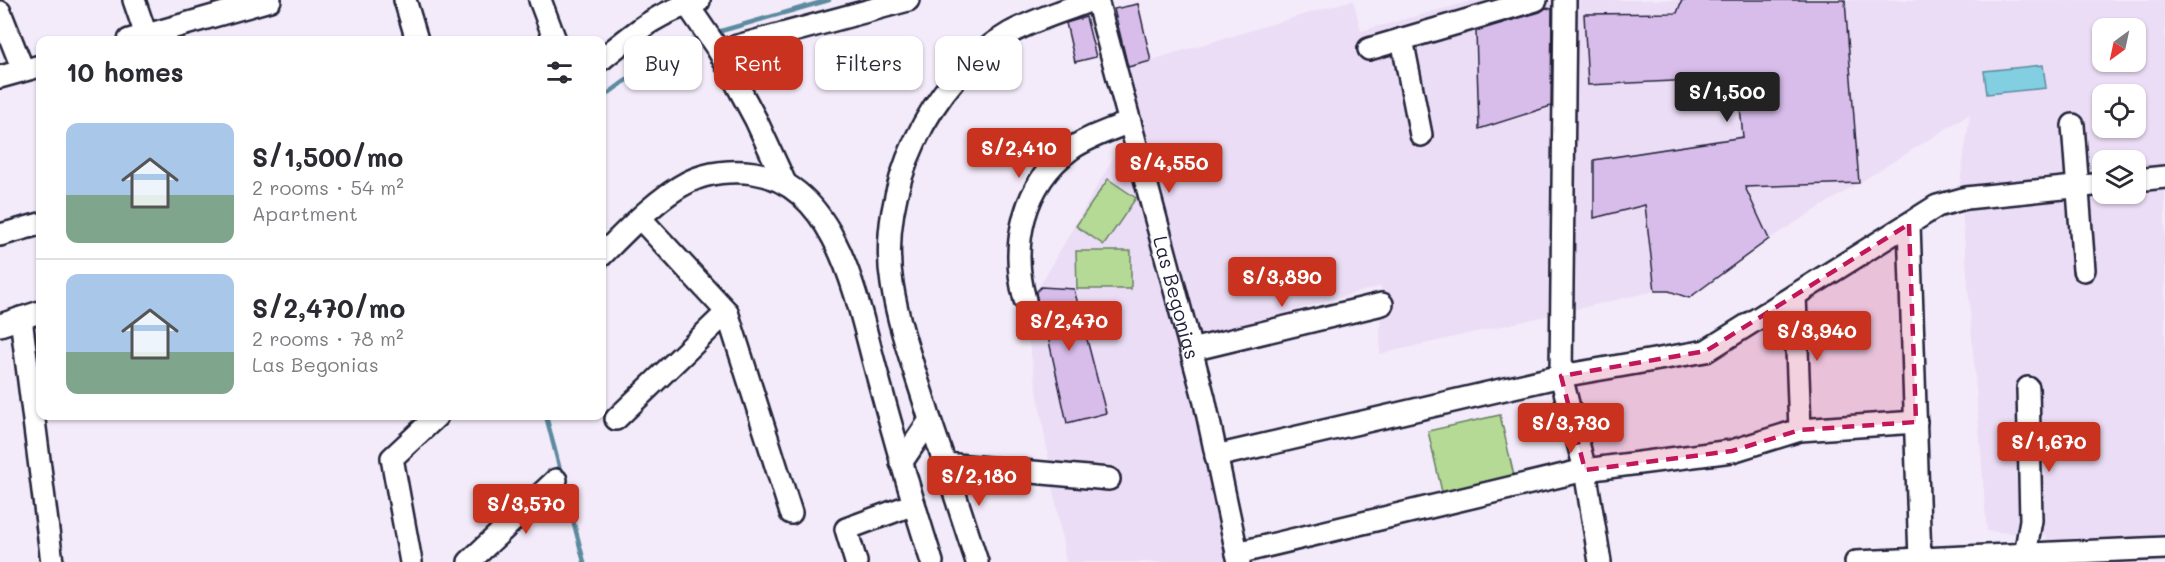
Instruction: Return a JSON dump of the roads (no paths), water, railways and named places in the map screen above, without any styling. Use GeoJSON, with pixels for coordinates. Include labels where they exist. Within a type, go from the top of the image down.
{"type":"FeatureCollection","features":[{"type":"Feature","properties":{"kind":"street"},"geometry":{"type":"LineString","coordinates":[[134,0],[137,36]]}},
{"type":"Feature","properties":{"kind":"street"},"geometry":{"type":"LineString","coordinates":[[144,36],[270,0]]}},
{"type":"Feature","properties":{"kind":"street"},"geometry":{"type":"LineString","coordinates":[[405,0],[416,36]]}},
{"type":"Feature","properties":{"kind":"street"},"geometry":{"type":"LineString","coordinates":[[540,0],[554,36]]}},
{"type":"Feature","properties":{"kind":"street"},"geometry":{"type":"LineString","coordinates":[[775,36],[908,0]]}},
{"type":"Feature","properties":{"kind":"street"},"geometry":{"type":"LineString","coordinates":[[977,562],[930,420],[891,283],[893,204],[909,150],[945,93],[970,63],[1010,33],[1091,0]]}},
{"type":"Feature","properties":{"kind":"street","name":"Las Begonias"},"geometry":{"type":"LineString","coordinates":[[1097,0],[1191,350],[1238,558]]}},
{"type":"Feature","properties":{"kind":"street"},"geometry":{"type":"LineString","coordinates":[[1369,49],[1536,0]]}},
{"type":"Feature","properties":{"kind":"street"},"geometry":{"type":"LineString","coordinates":[[1565,0],[1561,376],[1585,470],[1600,562]]}},
{"type":"Feature","properties":{"kind":"street"},"geometry":{"type":"LineString","coordinates":[[606,56],[654,18],[692,1],[714,42]]}},
{"type":"Feature","properties":{"kind":"street"},"geometry":{"type":"LineString","coordinates":[[0,12],[32,68],[0,77]]}},
{"type":"Feature","properties":{"kind":"street"},"geometry":{"type":"LineString","coordinates":[[1402,39],[1421,135]]}},
{"type":"Feature","properties":{"kind":"street"},"geometry":{"type":"LineString","coordinates":[[740,90],[785,183]]}},
{"type":"Feature","properties":{"kind":"street"},"geometry":{"type":"LineString","coordinates":[[1025,300],[1019,279],[1018,244],[1023,219],[1037,188],[1053,165],[1071,149],[1130,122]]}},
{"type":"Feature","properties":{"kind":"street"},"geometry":{"type":"LineString","coordinates":[[2073,125],[2084,270]]}},
{"type":"Feature","properties":{"kind":"street"},"geometry":{"type":"LineString","coordinates":[[606,251],[640,218],[687,182],[710,174],[739,171],[766,175],[785,183],[816,209],[852,283],[901,463],[932,562]]}},
{"type":"Feature","properties":{"kind":"street"},"geometry":{"type":"LineString","coordinates":[[2146,179],[2165,177]]}},
{"type":"Feature","properties":{"kind":"street"},"geometry":{"type":"LineString","coordinates":[[1216,456],[1561,376],[1706,351],[1937,206],[1966,198],[2092,185]]}},
{"type":"Feature","properties":{"kind":"street"},"geometry":{"type":"LineString","coordinates":[[640,218],[728,312],[791,513]]}},
{"type":"Feature","properties":{"kind":"street"},"geometry":{"type":"LineString","coordinates":[[1910,224],[1920,560]]}},
{"type":"Feature","properties":{"kind":"street"},"geometry":{"type":"LineString","coordinates":[[0,236],[36,225]]}},
{"type":"Feature","properties":{"kind":"street"},"geometry":{"type":"LineString","coordinates":[[1795,295],[1800,430]]}},
{"type":"Feature","properties":{"kind":"street"},"geometry":{"type":"LineString","coordinates":[[1191,350],[1382,304]]}},
{"type":"Feature","properties":{"kind":"street"},"geometry":{"type":"LineString","coordinates":[[616,420],[728,312]]}},
{"type":"Feature","properties":{"kind":"street"},"geometry":{"type":"LineString","coordinates":[[0,325],[31,315],[36,374]]}},
{"type":"Feature","properties":{"kind":"street"},"geometry":{"type":"LineString","coordinates":[[2025,555],[2031,520],[2028,388]]}},
{"type":"Feature","properties":{"kind":"street"},"geometry":{"type":"LineString","coordinates":[[40,420],[52,562]]}},
{"type":"Feature","properties":{"kind":"street"},"geometry":{"type":"LineString","coordinates":[[411,562],[392,458],[433,420]]}},
{"type":"Feature","properties":{"kind":"street"},"geometry":{"type":"LineString","coordinates":[[901,463],[930,420]]}},
{"type":"Feature","properties":{"kind":"street"},"geometry":{"type":"LineString","coordinates":[[1238,558],[1585,470],[1732,451],[1800,430],[1916,422]]}},
{"type":"Feature","properties":{"kind":"street"},"geometry":{"type":"LineString","coordinates":[[945,465],[1110,478]]}},
{"type":"Feature","properties":{"kind":"street"},"geometry":{"type":"LineString","coordinates":[[469,562],[556,480]]}},
{"type":"Feature","properties":{"kind":"street"},"geometry":{"type":"LineString","coordinates":[[856,562],[846,530],[914,504]]}},
{"type":"Feature","properties":{"kind":"street"},"geometry":{"type":"LineString","coordinates":[[1856,562],[2165,548]]}},
{"type":"Feature","properties":{"kind":"water"},"geometry":{"type":"Polygon","coordinates":[[[2043,65],[2046,88],[1987,94],[1984,71],[2043,65]]]}},
{"type":"Feature","properties":{"kind":"waterway"},"geometry":{"type":"LineString","coordinates":[[714,33],[829,0]]}},
{"type":"Feature","properties":{"kind":"waterway"},"geometry":{"type":"LineString","coordinates":[[606,95],[624,82]]}},
{"type":"Feature","properties":{"kind":"waterway"},"geometry":{"type":"LineString","coordinates":[[547,420],[584,562]]}}]}
